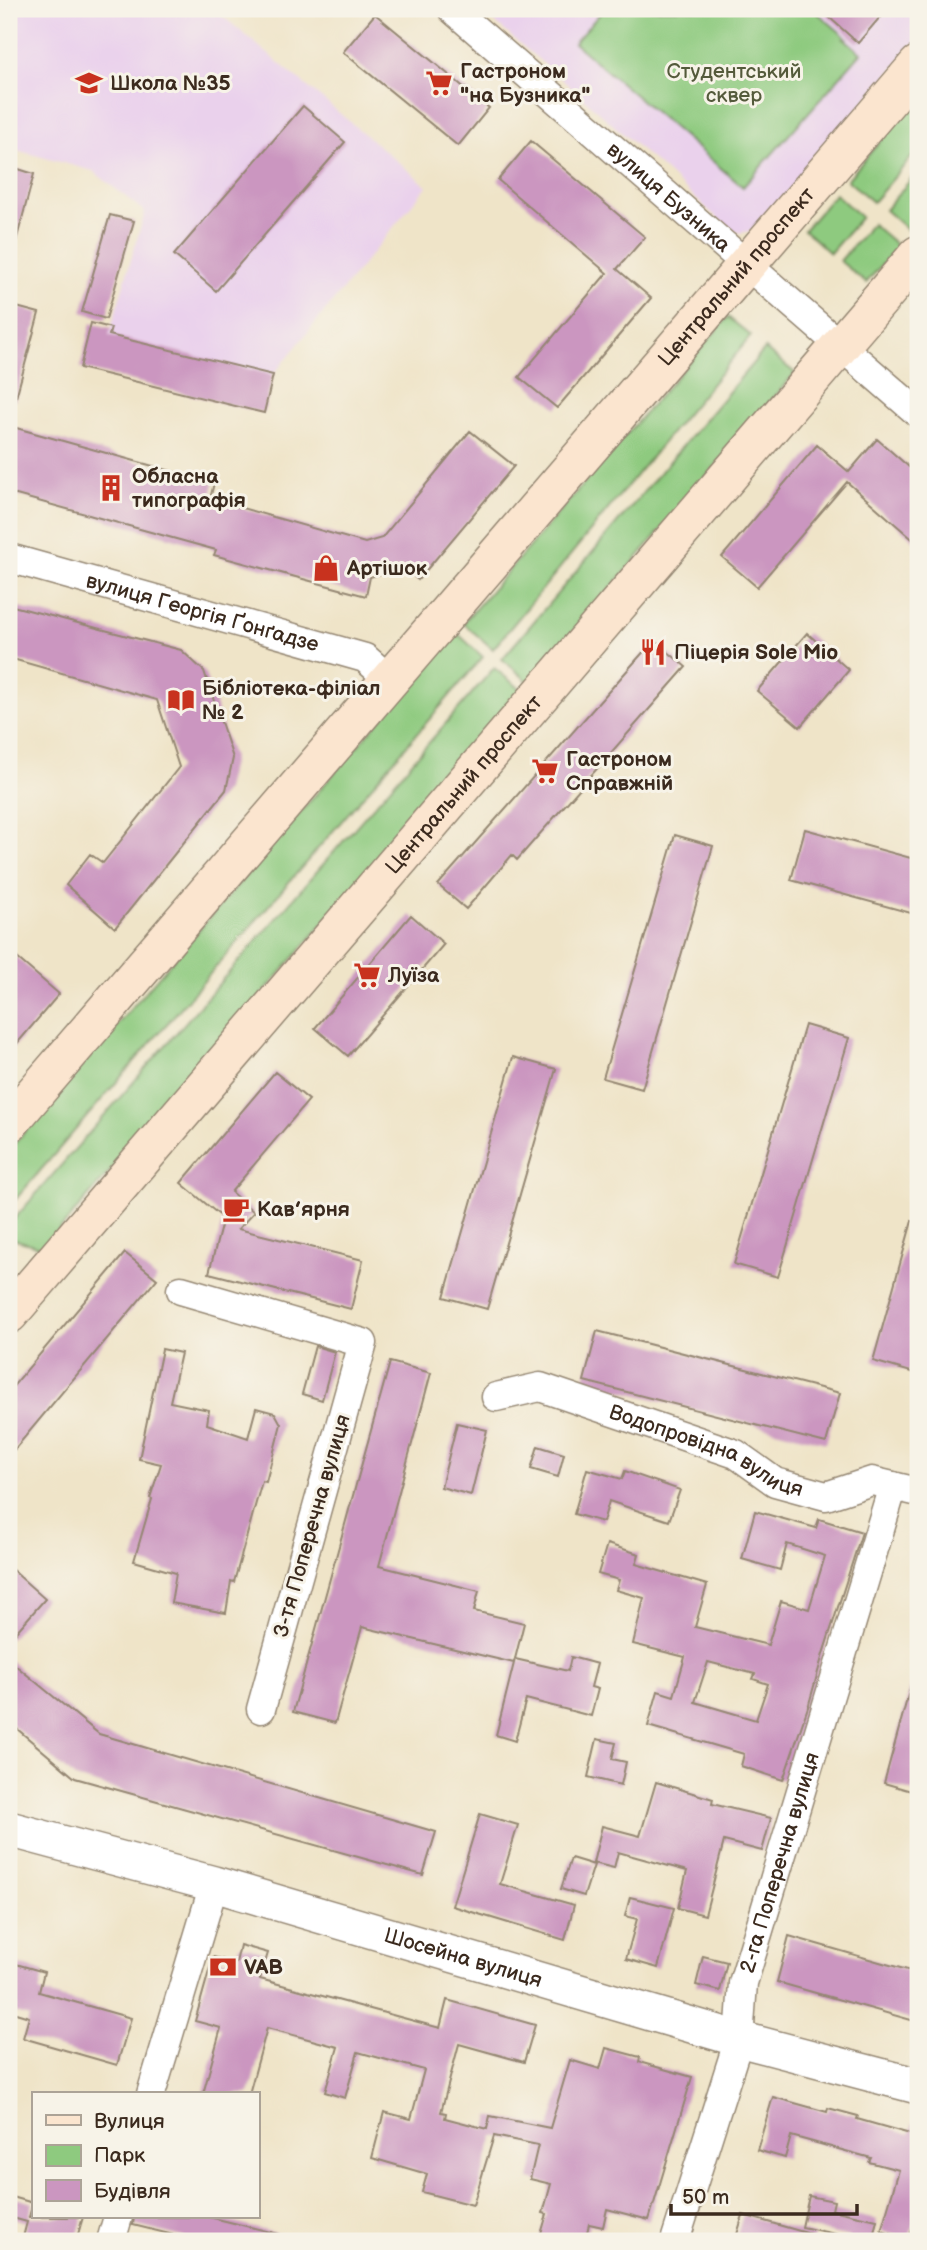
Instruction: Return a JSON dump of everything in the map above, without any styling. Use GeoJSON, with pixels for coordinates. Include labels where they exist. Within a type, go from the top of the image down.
{"type":"FeatureCollection","features":[{"type":"Feature","properties":{"kind":"main road","name":"Центральний проспект"},"geometry":{"type":"LineString","coordinates":[[9,1123],[918,65]]}},
{"type":"Feature","properties":{"kind":"main road","name":"Центральний проспект"},"geometry":{"type":"LineString","coordinates":[[9,1314],[918,255]]}},
{"type":"Feature","properties":{"kind":"street","name":"вулиця Бузника"},"geometry":{"type":"LineString","coordinates":[[452,9],[918,413]]}},
{"type":"Feature","properties":{"kind":"street","name":"вулиця Георгія Ґонґадзе"},"geometry":{"type":"LineString","coordinates":[[9,558],[365,658],[390,680]]}},
{"type":"Feature","properties":{"kind":"street","name":"3-тя Поперечна вулиця"},"geometry":{"type":"LineString","coordinates":[[181,1290],[363,1343],[261,1709]]}},
{"type":"Feature","properties":{"kind":"street","name":"Водопровідна вулиця"},"geometry":{"type":"LineString","coordinates":[[496,1397],[540,1387],[736,1454],[775,1482],[826,1496],[872,1481],[905,1489]]}},
{"type":"Feature","properties":{"kind":"street","name":"2-га Поперечна вулиця"},"geometry":{"type":"LineString","coordinates":[[675,2241],[739,2039],[743,1983],[905,1489]]}},
{"type":"Feature","properties":{"kind":"street","name":"Шосейна вулиця"},"geometry":{"type":"LineString","coordinates":[[9,1829],[214,1884],[739,2039],[918,2086]]}},
{"type":"Feature","properties":{"kind":"street"},"geometry":{"type":"LineString","coordinates":[[152,2092],[214,1884]]}},
{"type":"Feature","properties":{"kind":"street"},"geometry":{"type":"LineString","coordinates":[[111,2241],[117,2218]]}},
{"type":"Feature","properties":{"kind":"shaded area"},"geometry":{"type":"Polygon","coordinates":[[[9,9],[214,9],[427,186],[273,375],[109,335],[145,212],[93,171],[9,148],[9,9]]]}},
{"type":"Feature","properties":{"kind":"shaded area"},"geometry":{"type":"Polygon","coordinates":[[[479,9],[918,9],[918,40],[760,224],[741,233],[731,230],[479,9]]]}},
{"type":"Feature","properties":{"kind":"green space","name":"Студентський сквер"},"geometry":{"type":"Polygon","coordinates":[[[604,9],[813,9],[861,53],[743,187],[574,43],[604,9]]]}},
{"type":"Feature","properties":{"kind":"green space"},"geometry":{"type":"Polygon","coordinates":[[[918,97],[918,150],[873,202],[847,180],[918,97]]]}},
{"type":"Feature","properties":{"kind":"green space"},"geometry":{"type":"Polygon","coordinates":[[[918,171],[918,222],[910,232],[885,210],[918,171]]]}},
{"type":"Feature","properties":{"kind":"green space"},"geometry":{"type":"Polygon","coordinates":[[[835,194],[861,217],[830,253],[804,230],[835,194]]]}},
{"type":"Feature","properties":{"kind":"green space"},"geometry":{"type":"Polygon","coordinates":[[[872,224],[898,246],[866,283],[840,261],[872,224]]]}},
{"type":"Feature","properties":{"kind":"green space"},"geometry":{"type":"Polygon","coordinates":[[[728,317],[751,336],[493,649],[463,623],[728,317]]]}},
{"type":"Feature","properties":{"kind":"green space"},"geometry":{"type":"Polygon","coordinates":[[[765,349],[795,373],[530,683],[502,659],[765,349]]]}},
{"type":"Feature","properties":{"kind":"green space"},"geometry":{"type":"Polygon","coordinates":[[[456,632],[483,657],[9,1207],[9,1150],[456,632]]]}},
{"type":"Feature","properties":{"kind":"green space"},"geometry":{"type":"Polygon","coordinates":[[[494,668],[523,691],[44,1248],[9,1238],[9,1225],[494,668]]]}},
{"type":"Feature","properties":{"kind":"building"},"geometry":{"type":"Polygon","coordinates":[[[820,9],[887,9],[858,43],[820,9]]]}},
{"type":"Feature","properties":{"kind":"building"},"geometry":{"type":"Polygon","coordinates":[[[375,14],[489,108],[458,146],[343,52],[375,14]]]}},
{"type":"Feature","properties":{"kind":"building"},"geometry":{"type":"Polygon","coordinates":[[[303,106],[345,142],[216,291],[174,255],[303,106]]]}},
{"type":"Feature","properties":{"kind":"building"},"geometry":{"type":"Polygon","coordinates":[[[531,141],[645,237],[617,269],[651,298],[557,408],[519,377],[607,273],[498,180],[531,141]]]}},
{"type":"Feature","properties":{"kind":"building"},"geometry":{"type":"Polygon","coordinates":[[[9,166],[34,174],[15,245],[9,244],[9,166]]]}},
{"type":"Feature","properties":{"kind":"building"},"geometry":{"type":"Polygon","coordinates":[[[110,215],[134,221],[106,319],[82,312],[110,215]]]}},
{"type":"Feature","properties":{"kind":"building"},"geometry":{"type":"Polygon","coordinates":[[[9,305],[39,313],[15,401],[9,400],[9,305]]]}},
{"type":"Feature","properties":{"kind":"building"},"geometry":{"type":"Polygon","coordinates":[[[91,323],[111,328],[109,335],[273,375],[264,413],[80,368],[91,323]]]}},
{"type":"Feature","properties":{"kind":"building"},"geometry":{"type":"Polygon","coordinates":[[[9,426],[214,483],[210,499],[365,543],[382,538],[470,431],[514,466],[418,580],[403,567],[370,577],[366,596],[214,555],[216,550],[9,493],[9,426]]]}},
{"type":"Feature","properties":{"kind":"building"},"geometry":{"type":"Polygon","coordinates":[[[877,439],[918,475],[918,544],[847,482],[757,587],[722,557],[817,445],[849,472],[877,439]]]}},
{"type":"Feature","properties":{"kind":"building"},"geometry":{"type":"Polygon","coordinates":[[[9,605],[181,650],[204,671],[233,758],[226,790],[115,928],[66,885],[90,854],[103,863],[179,767],[157,700],[9,658],[9,605]]]}},
{"type":"Feature","properties":{"kind":"building"},"geometry":{"type":"Polygon","coordinates":[[[807,633],[849,670],[800,727],[757,691],[807,633]]]}},
{"type":"Feature","properties":{"kind":"building"},"geometry":{"type":"Polygon","coordinates":[[[654,640],[686,667],[517,860],[512,855],[466,909],[438,885],[654,640]]]}},
{"type":"Feature","properties":{"kind":"building"},"geometry":{"type":"Polygon","coordinates":[[[805,829],[918,860],[918,915],[791,880],[805,829]]]}},
{"type":"Feature","properties":{"kind":"building"},"geometry":{"type":"Polygon","coordinates":[[[675,835],[713,846],[642,1089],[603,1078],[675,835]]]}},
{"type":"Feature","properties":{"kind":"building"},"geometry":{"type":"Polygon","coordinates":[[[411,915],[444,944],[348,1056],[315,1028],[411,915]]]}},
{"type":"Feature","properties":{"kind":"building"},"geometry":{"type":"Polygon","coordinates":[[[9,951],[59,994],[9,1053],[9,951]]]}},
{"type":"Feature","properties":{"kind":"building"},"geometry":{"type":"Polygon","coordinates":[[[805,1025],[849,1038],[778,1277],[734,1264],[805,1025]]]}},
{"type":"Feature","properties":{"kind":"building"},"geometry":{"type":"Polygon","coordinates":[[[513,1057],[556,1069],[487,1309],[444,1297],[513,1057]]]}},
{"type":"Feature","properties":{"kind":"building"},"geometry":{"type":"Polygon","coordinates":[[[275,1072],[309,1100],[231,1192],[254,1212],[238,1229],[363,1260],[351,1309],[209,1273],[223,1218],[181,1183],[275,1072]]]}},
{"type":"Feature","properties":{"kind":"building"},"geometry":{"type":"Polygon","coordinates":[[[912,1221],[918,1222],[918,1374],[873,1361],[912,1221]]]}},
{"type":"Feature","properties":{"kind":"building"},"geometry":{"type":"Polygon","coordinates":[[[125,1253],[157,1279],[9,1456],[9,1391],[125,1253]]]}},
{"type":"Feature","properties":{"kind":"building"},"geometry":{"type":"Polygon","coordinates":[[[597,1331],[840,1393],[826,1443],[584,1381],[597,1331]]]}},
{"type":"Feature","properties":{"kind":"building"},"geometry":{"type":"Polygon","coordinates":[[[315,1346],[335,1352],[322,1400],[302,1394],[315,1346]]]}},
{"type":"Feature","properties":{"kind":"building"},"geometry":{"type":"Polygon","coordinates":[[[162,1349],[181,1353],[170,1402],[209,1410],[207,1424],[248,1438],[256,1408],[275,1413],[281,1424],[266,1482],[262,1481],[234,1582],[231,1581],[226,1613],[171,1603],[176,1573],[134,1561],[161,1464],[139,1459],[162,1349]]]}},
{"type":"Feature","properties":{"kind":"building"},"geometry":{"type":"Polygon","coordinates":[[[390,1362],[431,1373],[379,1566],[479,1591],[474,1611],[524,1623],[514,1663],[362,1627],[335,1723],[293,1712],[390,1362]]]}},
{"type":"Feature","properties":{"kind":"building"},"geometry":{"type":"Polygon","coordinates":[[[457,1423],[487,1430],[471,1495],[441,1487],[457,1423]]]}},
{"type":"Feature","properties":{"kind":"building"},"geometry":{"type":"Polygon","coordinates":[[[538,1446],[564,1454],[558,1477],[531,1469],[538,1446]]]}},
{"type":"Feature","properties":{"kind":"building"},"geometry":{"type":"Polygon","coordinates":[[[587,1469],[622,1479],[625,1471],[680,1490],[669,1521],[609,1501],[603,1522],[574,1514],[587,1469]]]}},
{"type":"Feature","properties":{"kind":"building"},"geometry":{"type":"Polygon","coordinates":[[[755,1511],[816,1528],[819,1519],[862,1532],[783,1780],[741,1766],[744,1754],[648,1726],[658,1691],[674,1696],[685,1657],[633,1644],[644,1598],[616,1590],[619,1580],[598,1574],[607,1544],[639,1554],[636,1564],[707,1585],[695,1627],[768,1645],[781,1601],[809,1609],[825,1556],[787,1544],[780,1570],[742,1559],[755,1511]],[[708,1662],[695,1702],[756,1720],[768,1684],[753,1679],[755,1674],[708,1662]]]}},
{"type":"Feature","properties":{"kind":"building"},"geometry":{"type":"Polygon","coordinates":[[[9,1567],[45,1599],[9,1640],[9,1567]]]}},
{"type":"Feature","properties":{"kind":"building"},"geometry":{"type":"Polygon","coordinates":[[[571,1657],[597,1664],[591,1687],[598,1689],[591,1716],[526,1699],[515,1741],[496,1735],[515,1659],[568,1671],[571,1657]]]}},
{"type":"Feature","properties":{"kind":"building"},"geometry":{"type":"Polygon","coordinates":[[[9,1660],[99,1734],[436,1832],[423,1875],[75,1778],[9,1722],[9,1660]]]}},
{"type":"Feature","properties":{"kind":"building"},"geometry":{"type":"Polygon","coordinates":[[[912,1681],[918,1681],[918,1793],[884,1783],[912,1681]]]}},
{"type":"Feature","properties":{"kind":"building"},"geometry":{"type":"Polygon","coordinates":[[[597,1739],[616,1743],[612,1759],[626,1762],[621,1785],[588,1777],[597,1739]]]}},
{"type":"Feature","properties":{"kind":"building"},"geometry":{"type":"Polygon","coordinates":[[[656,1782],[713,1799],[712,1804],[771,1818],[762,1851],[724,1841],[705,1915],[678,1908],[687,1871],[618,1852],[614,1868],[593,1863],[602,1826],[640,1836],[656,1782]]]}},
{"type":"Feature","properties":{"kind":"building"},"geometry":{"type":"Polygon","coordinates":[[[480,1814],[518,1825],[500,1884],[574,1905],[565,1940],[452,1906],[480,1814]]]}},
{"type":"Feature","properties":{"kind":"building"},"geometry":{"type":"Polygon","coordinates":[[[571,1858],[594,1865],[584,1896],[561,1889],[571,1858]]]}},
{"type":"Feature","properties":{"kind":"building"},"geometry":{"type":"Polygon","coordinates":[[[630,1897],[674,1908],[658,1968],[626,1959],[637,1919],[625,1916],[630,1897]]]}},
{"type":"Feature","properties":{"kind":"building"},"geometry":{"type":"Polygon","coordinates":[[[789,1936],[918,1973],[918,2022],[777,1982],[789,1936]]]}},
{"type":"Feature","properties":{"kind":"building"},"geometry":{"type":"Polygon","coordinates":[[[240,1945],[268,1953],[260,1979],[440,2028],[447,2000],[535,2025],[524,2062],[459,2044],[441,2112],[446,2113],[445,2118],[487,2129],[490,2116],[550,2128],[570,2060],[600,2069],[606,2048],[640,2057],[639,2062],[692,2077],[649,2220],[607,2209],[603,2227],[589,2224],[585,2241],[539,2241],[547,2214],[543,2213],[551,2184],[530,2179],[538,2145],[494,2136],[473,2205],[422,2192],[427,2174],[372,2158],[384,2112],[411,2119],[424,2070],[358,2052],[345,2098],[325,2092],[338,2047],[267,2028],[250,2092],[204,2092],[221,2028],[195,2021],[213,1957],[236,1963],[240,1945]]]}},
{"type":"Feature","properties":{"kind":"building"},"geometry":{"type":"Polygon","coordinates":[[[703,1956],[727,1962],[720,1991],[696,1985],[703,1956]]]}},
{"type":"Feature","properties":{"kind":"building"},"geometry":{"type":"Polygon","coordinates":[[[9,1962],[44,1972],[39,1992],[131,2018],[117,2065],[23,2038],[29,2017],[9,2011],[9,1962]]]}},
{"type":"Feature","properties":{"kind":"building"},"geometry":{"type":"Polygon","coordinates":[[[773,2097],[827,2112],[828,2108],[858,2116],[857,2119],[910,2134],[913,2123],[918,2124],[918,2221],[915,2220],[909,2239],[881,2231],[899,2170],[869,2162],[871,2158],[791,2136],[785,2158],[757,2150],[773,2097]]]}},
{"type":"Feature","properties":{"kind":"building"},"geometry":{"type":"Polygon","coordinates":[[[9,2196],[32,2203],[29,2217],[32,2218],[83,2218],[76,2241],[22,2241],[27,2222],[9,2217],[9,2196]]]}},
{"type":"Feature","properties":{"kind":"building"},"geometry":{"type":"Polygon","coordinates":[[[809,2196],[834,2201],[832,2210],[877,2220],[872,2241],[849,2241],[850,2237],[802,2227],[809,2196]]]}},
{"type":"Feature","properties":{"kind":"building"},"geometry":{"type":"Polygon","coordinates":[[[743,2215],[814,2235],[813,2241],[735,2241],[743,2215]]]}},
{"type":"Feature","properties":{"kind":"building"},"geometry":{"type":"Polygon","coordinates":[[[134,2218],[213,2218],[279,2234],[278,2241],[198,2241],[133,2225],[134,2218]]]}},
{"type":"Feature","properties":{"kind":"place","name":"Школа №35"},"geometry":{"type":"Point","coordinates":[89,83]}},
{"type":"Feature","properties":{"kind":"place","name":"Гастроном \"на Бузника\""},"geometry":{"type":"Point","coordinates":[439,83]}},
{"type":"Feature","properties":{"kind":"place","name":"Обласна типографія"},"geometry":{"type":"Point","coordinates":[111,488]}},
{"type":"Feature","properties":{"kind":"place","name":"Артішок"},"geometry":{"type":"Point","coordinates":[326,568]}},
{"type":"Feature","properties":{"kind":"place","name":"Піцерія Sole Mio"},"geometry":{"type":"Point","coordinates":[653,652]}},
{"type":"Feature","properties":{"kind":"place","name":"Бібліотека-філіал № 2"},"geometry":{"type":"Point","coordinates":[181,700]}},
{"type":"Feature","properties":{"kind":"place","name":"Гастроном Справжній"},"geometry":{"type":"Point","coordinates":[545,771]}},
{"type":"Feature","properties":{"kind":"place","name":"Луїза"},"geometry":{"type":"Point","coordinates":[367,975]}},
{"type":"Feature","properties":{"kind":"place","name":"Кав’ярня"},"geometry":{"type":"Point","coordinates":[236,1209]}},
{"type":"Feature","properties":{"kind":"place","name":"VAB"},"geometry":{"type":"Point","coordinates":[223,1967]}}]}
